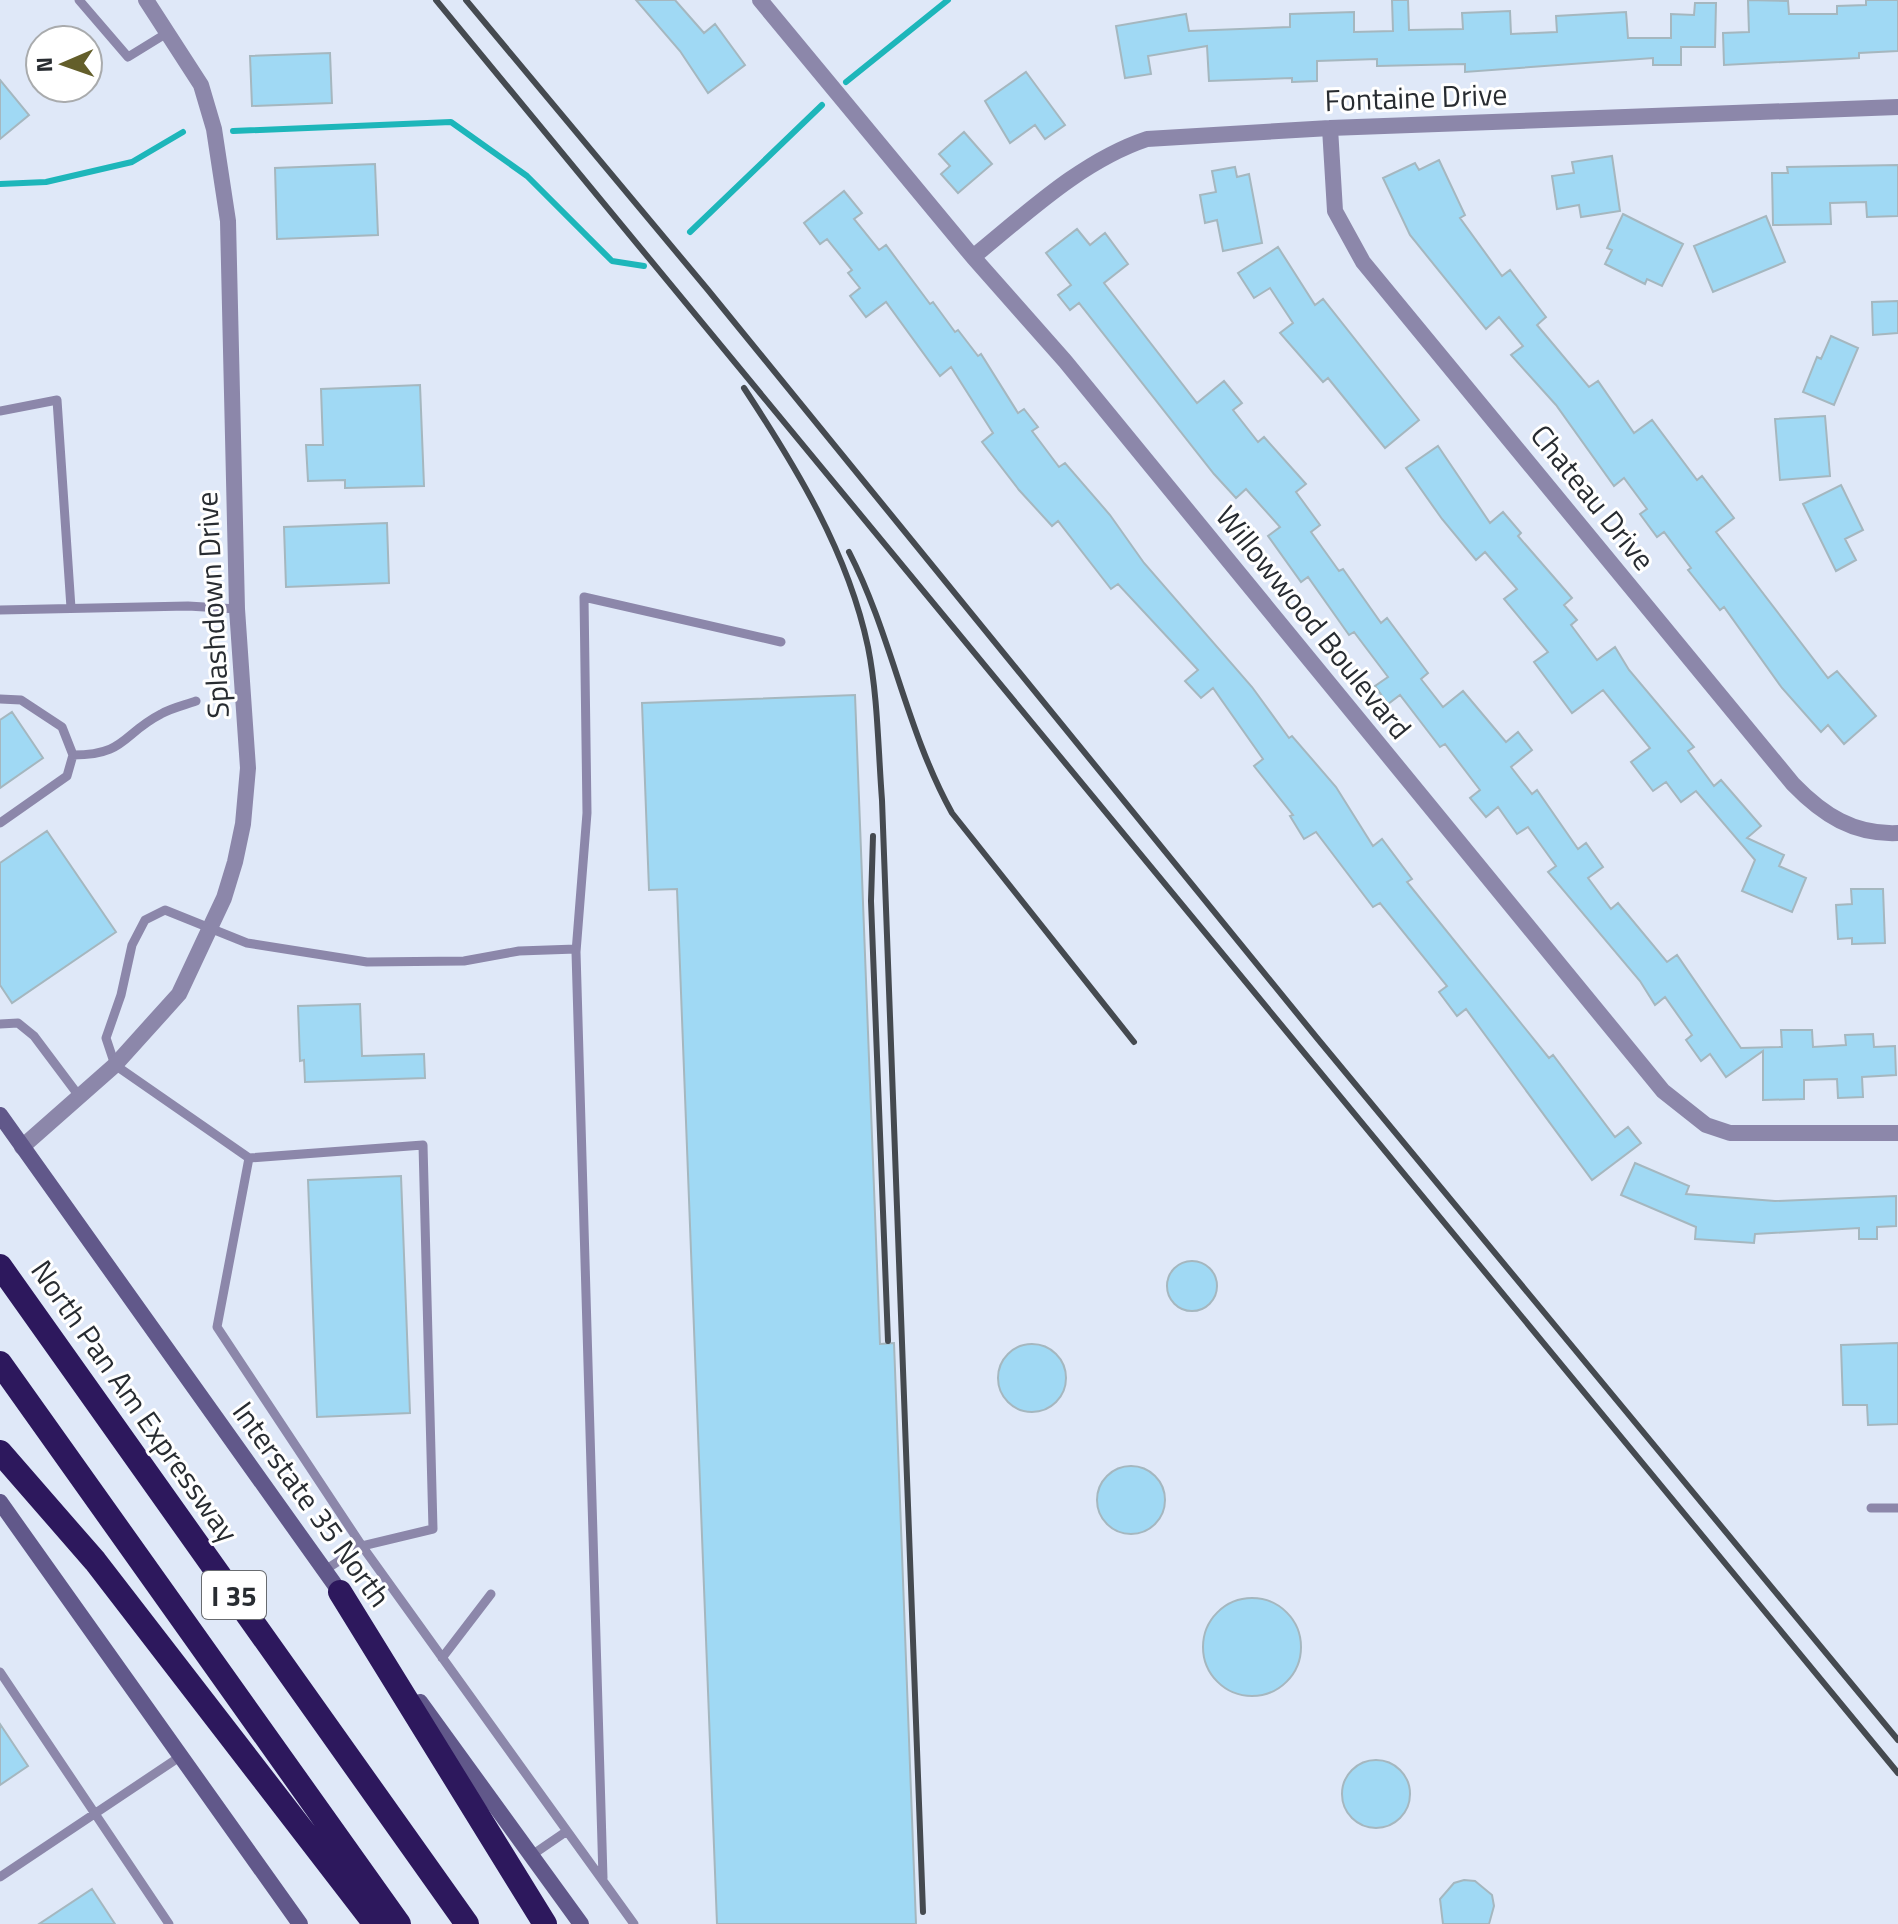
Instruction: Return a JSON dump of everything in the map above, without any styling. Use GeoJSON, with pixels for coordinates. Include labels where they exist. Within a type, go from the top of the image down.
{"type":"FeatureCollection","features":[{"type":"Feature","properties":{"kind":"highway","name":"North Pan Am Expressway"},"geometry":{"type":"LineString","coordinates":[[0,1266],[467,1924]]}},
{"type":"Feature","properties":{"kind":"highway","name":"I 35"},"geometry":{"type":"LineString","coordinates":[[0,1363],[399,1924]]}},
{"type":"Feature","properties":{"kind":"highway"},"geometry":{"type":"LineString","coordinates":[[0,1452],[95,1561],[375,1924]]}},
{"type":"Feature","properties":{"kind":"highway"},"geometry":{"type":"LineString","coordinates":[[340,1592],[545,1924]]}},
{"type":"Feature","properties":{"kind":"main road","name":"Interstate 35 North"},"geometry":{"type":"LineString","coordinates":[[0,1115],[581,1924]]}},
{"type":"Feature","properties":{"kind":"main road"},"geometry":{"type":"LineString","coordinates":[[0,1502],[300,1924]]}},
{"type":"Feature","properties":{"kind":"street","name":"Splashdown Drive"},"geometry":{"type":"LineString","coordinates":[[22,1147],[115,1065],[179,994],[211,927],[235,862],[245,810],[248,768],[237,609],[228,221],[223,175],[201,85],[146,0]]}},
{"type":"Feature","properties":{"kind":"street","name":"Willowwood Boulevard"},"geometry":{"type":"LineString","coordinates":[[760,0],[973,257],[1065,361],[1663,1091],[1706,1125],[1730,1133],[1898,1133]]}},
{"type":"Feature","properties":{"kind":"street","name":"Fontaine Drive"},"geometry":{"type":"LineString","coordinates":[[973,257],[1060,187],[1125,146],[1147,139],[1207,133],[1898,107]]}},
{"type":"Feature","properties":{"kind":"street","name":"Chateau Drive"},"geometry":{"type":"LineString","coordinates":[[1330,128],[1335,211],[1363,262],[1793,784],[1813,805],[1839,823],[1884,834],[1898,833]]}},
{"type":"Feature","properties":{"kind":"lane"},"geometry":{"type":"LineString","coordinates":[[79,0],[128,57],[167,33]]}},
{"type":"Feature","properties":{"kind":"lane"},"geometry":{"type":"LineString","coordinates":[[0,411],[57,400],[71,608]]}},
{"type":"Feature","properties":{"kind":"lane"},"geometry":{"type":"LineString","coordinates":[[603,1878],[576,949],[587,813],[584,597],[781,642]]}},
{"type":"Feature","properties":{"kind":"lane"},"geometry":{"type":"LineString","coordinates":[[0,610],[237,609]]}},
{"type":"Feature","properties":{"kind":"lane"},"geometry":{"type":"LineString","coordinates":[[0,699],[21,700],[62,727],[73,755],[67,776],[0,823]]}},
{"type":"Feature","properties":{"kind":"lane"},"geometry":{"type":"LineString","coordinates":[[73,755],[102,755],[128,740],[159,714],[196,701]]}},
{"type":"Feature","properties":{"kind":"lane"},"geometry":{"type":"LineString","coordinates":[[325,1570],[362,1546],[433,1529],[423,1145],[249,1158],[115,1065],[106,1038],[121,995],[132,945],[145,920],[165,910],[247,943],[367,962],[464,961],[519,951],[576,949]]}},
{"type":"Feature","properties":{"kind":"lane"},"geometry":{"type":"LineString","coordinates":[[0,1024],[18,1023],[34,1036],[79,1096]]}},
{"type":"Feature","properties":{"kind":"lane"},"geometry":{"type":"LineString","coordinates":[[249,1158],[217,1327],[362,1546],[634,1924]]}},
{"type":"Feature","properties":{"kind":"lane"},"geometry":{"type":"LineString","coordinates":[[1871,1508],[1898,1508]]}},
{"type":"Feature","properties":{"kind":"lane"},"geometry":{"type":"LineString","coordinates":[[442,1658],[491,1594]]}},
{"type":"Feature","properties":{"kind":"lane"},"geometry":{"type":"LineString","coordinates":[[0,1672],[169,1924]]}},
{"type":"Feature","properties":{"kind":"lane"},"geometry":{"type":"LineString","coordinates":[[0,1877],[181,1756]]}},
{"type":"Feature","properties":{"kind":"lane"},"geometry":{"type":"LineString","coordinates":[[532,1855],[567,1831]]}},
{"type":"Feature","properties":{"kind":"building"},"geometry":{"type":"Polygon","coordinates":[[[636,0],[675,0],[704,33],[715,24],[745,65],[708,93],[680,51],[636,0]]]}},
{"type":"Feature","properties":{"kind":"building"},"geometry":{"type":"Polygon","coordinates":[[[1392,0],[1408,0],[1409,30],[1463,29],[1462,13],[1510,11],[1511,34],[1557,32],[1556,16],[1626,12],[1628,38],[1671,38],[1671,14],[1694,15],[1695,3],[1716,3],[1715,47],[1681,47],[1681,65],[1653,65],[1653,58],[1465,72],[1465,64],[1377,66],[1377,59],[1317,61],[1317,81],[1292,82],[1292,78],[1209,81],[1207,46],[1148,56],[1151,74],[1125,78],[1116,26],[1186,14],[1189,31],[1290,27],[1290,14],[1354,12],[1354,32],[1393,31],[1392,0]]]}},
{"type":"Feature","properties":{"kind":"building"},"geometry":{"type":"Polygon","coordinates":[[[1748,0],[1788,1],[1789,14],[1837,14],[1837,6],[1866,5],[1866,0],[1898,0],[1898,51],[1859,53],[1859,58],[1724,65],[1723,33],[1749,32],[1748,0]]]}},
{"type":"Feature","properties":{"kind":"building"},"geometry":{"type":"Polygon","coordinates":[[[330,53],[332,103],[252,106],[250,56],[330,53]]]}},
{"type":"Feature","properties":{"kind":"building"},"geometry":{"type":"Polygon","coordinates":[[[1026,72],[1065,125],[1045,139],[1035,125],[1010,143],[985,101],[1026,72]]]}},
{"type":"Feature","properties":{"kind":"building"},"geometry":{"type":"Polygon","coordinates":[[[0,80],[29,115],[0,139],[0,80]]]}},
{"type":"Feature","properties":{"kind":"building"},"geometry":{"type":"Polygon","coordinates":[[[964,132],[992,164],[958,193],[941,174],[950,166],[939,154],[964,132]]]}},
{"type":"Feature","properties":{"kind":"building"},"geometry":{"type":"Polygon","coordinates":[[[1612,156],[1620,211],[1581,217],[1579,205],[1557,209],[1552,176],[1574,173],[1572,162],[1612,156]]]}},
{"type":"Feature","properties":{"kind":"building"},"geometry":{"type":"Polygon","coordinates":[[[1439,160],[1465,215],[1460,218],[1502,276],[1510,270],[1546,317],[1537,325],[1589,387],[1598,381],[1634,433],[1652,420],[1697,480],[1702,476],[1734,518],[1716,532],[1828,678],[1837,671],[1876,716],[1844,744],[1828,725],[1821,732],[1782,688],[1724,607],[1720,610],[1688,570],[1691,568],[1664,532],[1657,537],[1640,514],[1647,509],[1624,478],[1614,486],[1556,405],[1511,355],[1523,346],[1499,317],[1486,329],[1410,235],[1383,178],[1415,163],[1419,170],[1439,160]]]}},
{"type":"Feature","properties":{"kind":"building"},"geometry":{"type":"Polygon","coordinates":[[[375,164],[378,235],[277,239],[275,168],[375,164]]]}},
{"type":"Feature","properties":{"kind":"building"},"geometry":{"type":"Polygon","coordinates":[[[1898,165],[1898,216],[1867,217],[1866,202],[1830,203],[1831,224],[1773,225],[1772,173],[1788,173],[1787,167],[1898,165]]]}},
{"type":"Feature","properties":{"kind":"building"},"geometry":{"type":"Polygon","coordinates":[[[1235,167],[1237,177],[1249,174],[1262,243],[1223,251],[1217,220],[1205,223],[1200,195],[1216,192],[1212,171],[1235,167]]]}},
{"type":"Feature","properties":{"kind":"building"},"geometry":{"type":"Polygon","coordinates":[[[844,191],[862,213],[854,219],[879,250],[886,245],[930,304],[933,302],[978,356],[981,354],[1018,413],[1024,409],[1038,427],[1032,431],[1059,467],[1065,463],[1110,515],[1144,563],[1252,687],[1289,738],[1292,736],[1336,787],[1373,846],[1382,839],[1412,879],[1407,882],[1549,1058],[1553,1055],[1615,1137],[1628,1127],[1641,1143],[1592,1180],[1466,1009],[1457,1016],[1439,992],[1447,986],[1380,903],[1373,907],[1316,832],[1304,839],[1290,816],[1293,815],[1254,766],[1263,759],[1213,688],[1201,698],[1185,681],[1198,670],[1118,584],[1111,589],[1058,521],[1052,526],[1019,490],[982,442],[993,433],[951,367],[940,376],[886,302],[866,317],[850,296],[860,288],[848,273],[852,270],[827,239],[820,244],[804,223],[844,191]]]}},
{"type":"Feature","properties":{"kind":"building"},"geometry":{"type":"Polygon","coordinates":[[[1623,214],[1683,244],[1662,286],[1647,279],[1645,284],[1605,264],[1612,250],[1607,248],[1623,214]]]}},
{"type":"Feature","properties":{"kind":"building"},"geometry":{"type":"Polygon","coordinates":[[[1766,216],[1785,262],[1713,292],[1694,246],[1766,216]]]}},
{"type":"Feature","properties":{"kind":"building"},"geometry":{"type":"Polygon","coordinates":[[[1077,229],[1090,245],[1105,233],[1128,264],[1104,283],[1197,403],[1224,381],[1242,403],[1233,410],[1258,442],[1264,437],[1306,484],[1296,492],[1320,525],[1311,532],[1339,571],[1343,569],[1381,623],[1387,618],[1428,673],[1421,679],[1443,707],[1463,691],[1506,742],[1518,732],[1532,750],[1511,767],[1532,794],[1537,790],[1578,849],[1586,843],[1603,867],[1588,878],[1611,909],[1618,903],[1667,962],[1677,955],[1741,1048],[1782,1047],[1781,1030],[1812,1030],[1813,1047],[1846,1045],[1845,1035],[1873,1034],[1874,1047],[1895,1046],[1896,1075],[1862,1077],[1863,1097],[1838,1098],[1837,1079],[1804,1080],[1804,1099],[1763,1100],[1763,1051],[1726,1077],[1710,1054],[1701,1061],[1686,1040],[1692,1035],[1665,997],[1655,1005],[1640,981],[1548,872],[1556,866],[1528,827],[1517,834],[1498,807],[1486,817],[1470,798],[1480,790],[1445,744],[1440,747],[1400,695],[1388,704],[1375,686],[1388,677],[1354,632],[1349,635],[1308,577],[1301,582],[1268,536],[1280,527],[1246,489],[1236,498],[1079,303],[1070,310],[1058,295],[1071,285],[1046,253],[1077,229]]]}},
{"type":"Feature","properties":{"kind":"building"},"geometry":{"type":"Polygon","coordinates":[[[1278,247],[1315,305],[1323,299],[1419,420],[1385,448],[1328,378],[1323,382],[1280,333],[1293,323],[1270,288],[1254,298],[1238,273],[1278,247]]]}},
{"type":"Feature","properties":{"kind":"building"},"geometry":{"type":"Polygon","coordinates":[[[1898,301],[1898,333],[1873,335],[1872,302],[1898,301]]]}},
{"type":"Feature","properties":{"kind":"building"},"geometry":{"type":"Polygon","coordinates":[[[1831,336],[1858,348],[1834,405],[1803,392],[1817,357],[1821,359],[1831,336]]]}},
{"type":"Feature","properties":{"kind":"building"},"geometry":{"type":"Polygon","coordinates":[[[420,385],[424,486],[345,488],[345,480],[308,481],[306,445],[323,445],[321,389],[420,385]]]}},
{"type":"Feature","properties":{"kind":"building"},"geometry":{"type":"Polygon","coordinates":[[[1825,416],[1830,476],[1780,480],[1775,419],[1825,416]]]}},
{"type":"Feature","properties":{"kind":"building"},"geometry":{"type":"Polygon","coordinates":[[[1438,446],[1490,523],[1503,512],[1521,533],[1518,536],[1572,598],[1564,605],[1577,620],[1571,625],[1597,660],[1615,647],[1629,670],[1694,747],[1688,751],[1714,786],[1721,780],[1761,826],[1747,838],[1784,855],[1779,866],[1806,878],[1792,912],[1742,891],[1755,860],[1696,791],[1681,802],[1666,782],[1653,791],[1631,762],[1650,748],[1603,690],[1572,713],[1534,662],[1548,652],[1504,599],[1517,589],[1485,552],[1476,560],[1406,468],[1438,446]]]}},
{"type":"Feature","properties":{"kind":"building"},"geometry":{"type":"Polygon","coordinates":[[[1841,485],[1863,530],[1845,539],[1856,560],[1836,571],[1803,504],[1841,485]]]}},
{"type":"Feature","properties":{"kind":"building"},"geometry":{"type":"Polygon","coordinates":[[[387,523],[389,583],[286,587],[284,527],[387,523]]]}},
{"type":"Feature","properties":{"kind":"building"},"geometry":{"type":"Polygon","coordinates":[[[855,695],[880,1344],[894,1343],[916,1924],[717,1924],[677,889],[649,890],[642,703],[855,695]]]}},
{"type":"Feature","properties":{"kind":"building"},"geometry":{"type":"Polygon","coordinates":[[[12,712],[43,758],[0,788],[0,720],[12,712]]]}},
{"type":"Feature","properties":{"kind":"building"},"geometry":{"type":"Polygon","coordinates":[[[47,831],[116,932],[12,1003],[0,985],[0,863],[47,831]]]}},
{"type":"Feature","properties":{"kind":"building"},"geometry":{"type":"Polygon","coordinates":[[[1851,889],[1883,889],[1885,943],[1852,944],[1852,938],[1838,939],[1836,905],[1852,904],[1851,889]]]}},
{"type":"Feature","properties":{"kind":"building"},"geometry":{"type":"Polygon","coordinates":[[[360,1004],[362,1056],[424,1054],[425,1078],[305,1082],[304,1060],[300,1061],[298,1006],[360,1004]]]}},
{"type":"Feature","properties":{"kind":"building"},"geometry":{"type":"Polygon","coordinates":[[[1635,1163],[1689,1186],[1686,1194],[1775,1201],[1896,1196],[1896,1226],[1877,1227],[1877,1239],[1859,1239],[1859,1228],[1755,1234],[1754,1243],[1695,1239],[1696,1227],[1621,1195],[1635,1163]]]}},
{"type":"Feature","properties":{"kind":"building"},"geometry":{"type":"Polygon","coordinates":[[[401,1176],[410,1413],[317,1417],[308,1180],[401,1176]]]}},
{"type":"Feature","properties":{"kind":"building"},"geometry":{"type":"Polygon","coordinates":[[[1192,1261],[1209,1269],[1217,1286],[1209,1303],[1192,1311],[1175,1303],[1167,1286],[1175,1269],[1192,1261]]]}},
{"type":"Feature","properties":{"kind":"building"},"geometry":{"type":"Polygon","coordinates":[[[1898,1343],[1898,1424],[1868,1425],[1867,1405],[1843,1405],[1841,1345],[1898,1343]]]}},
{"type":"Feature","properties":{"kind":"building"},"geometry":{"type":"Polygon","coordinates":[[[1032,1344],[1056,1354],[1066,1378],[1056,1402],[1032,1412],[1008,1402],[998,1378],[1008,1354],[1032,1344]]]}},
{"type":"Feature","properties":{"kind":"building"},"geometry":{"type":"Polygon","coordinates":[[[1131,1466],[1155,1476],[1165,1500],[1155,1524],[1131,1534],[1107,1524],[1097,1500],[1107,1476],[1131,1466]]]}},
{"type":"Feature","properties":{"kind":"building"},"geometry":{"type":"Polygon","coordinates":[[[1252,1598],[1271,1602],[1287,1612],[1297,1628],[1301,1647],[1297,1666],[1287,1682],[1271,1692],[1252,1696],[1233,1692],[1217,1682],[1207,1666],[1203,1647],[1207,1628],[1217,1612],[1233,1602],[1252,1598]]]}},
{"type":"Feature","properties":{"kind":"building"},"geometry":{"type":"Polygon","coordinates":[[[0,1724],[28,1766],[0,1785],[0,1724]]]}},
{"type":"Feature","properties":{"kind":"building"},"geometry":{"type":"Polygon","coordinates":[[[1376,1760],[1400,1770],[1410,1794],[1400,1818],[1376,1828],[1352,1818],[1342,1794],[1352,1770],[1376,1760]]]}},
{"type":"Feature","properties":{"kind":"building"},"geometry":{"type":"Polygon","coordinates":[[[1475,1881],[1492,1895],[1494,1906],[1489,1924],[1443,1924],[1440,1899],[1454,1883],[1475,1881]]]}},
{"type":"Feature","properties":{"kind":"building"},"geometry":{"type":"Polygon","coordinates":[[[92,1889],[115,1924],[39,1924],[92,1889]]]}},
{"type":"Feature","properties":{"kind":"waterway"},"geometry":{"type":"LineString","coordinates":[[846,82],[948,0]]}},
{"type":"Feature","properties":{"kind":"waterway"},"geometry":{"type":"LineString","coordinates":[[690,232],[822,105]]}},
{"type":"Feature","properties":{"kind":"waterway"},"geometry":{"type":"LineString","coordinates":[[233,131],[451,122],[527,176],[612,261],[644,266]]}},
{"type":"Feature","properties":{"kind":"waterway"},"geometry":{"type":"LineString","coordinates":[[0,184],[46,182],[132,162],[183,132]]}},
{"type":"Feature","properties":{"kind":"railway"},"geometry":{"type":"LineString","coordinates":[[436,0],[1898,1773]]}},
{"type":"Feature","properties":{"kind":"railway"},"geometry":{"type":"LineString","coordinates":[[466,0],[708,290],[1317,1038],[1898,1740]]}},
{"type":"Feature","properties":{"kind":"railway"},"geometry":{"type":"LineString","coordinates":[[744,388],[801,480],[834,544],[859,612],[874,685],[882,800],[923,1912]]}},
{"type":"Feature","properties":{"kind":"railway"},"geometry":{"type":"LineString","coordinates":[[849,552],[877,617],[923,749],[952,813],[1134,1042]]}},
{"type":"Feature","properties":{"kind":"railway"},"geometry":{"type":"LineString","coordinates":[[873,836],[871,901],[888,1341]]}}]}
